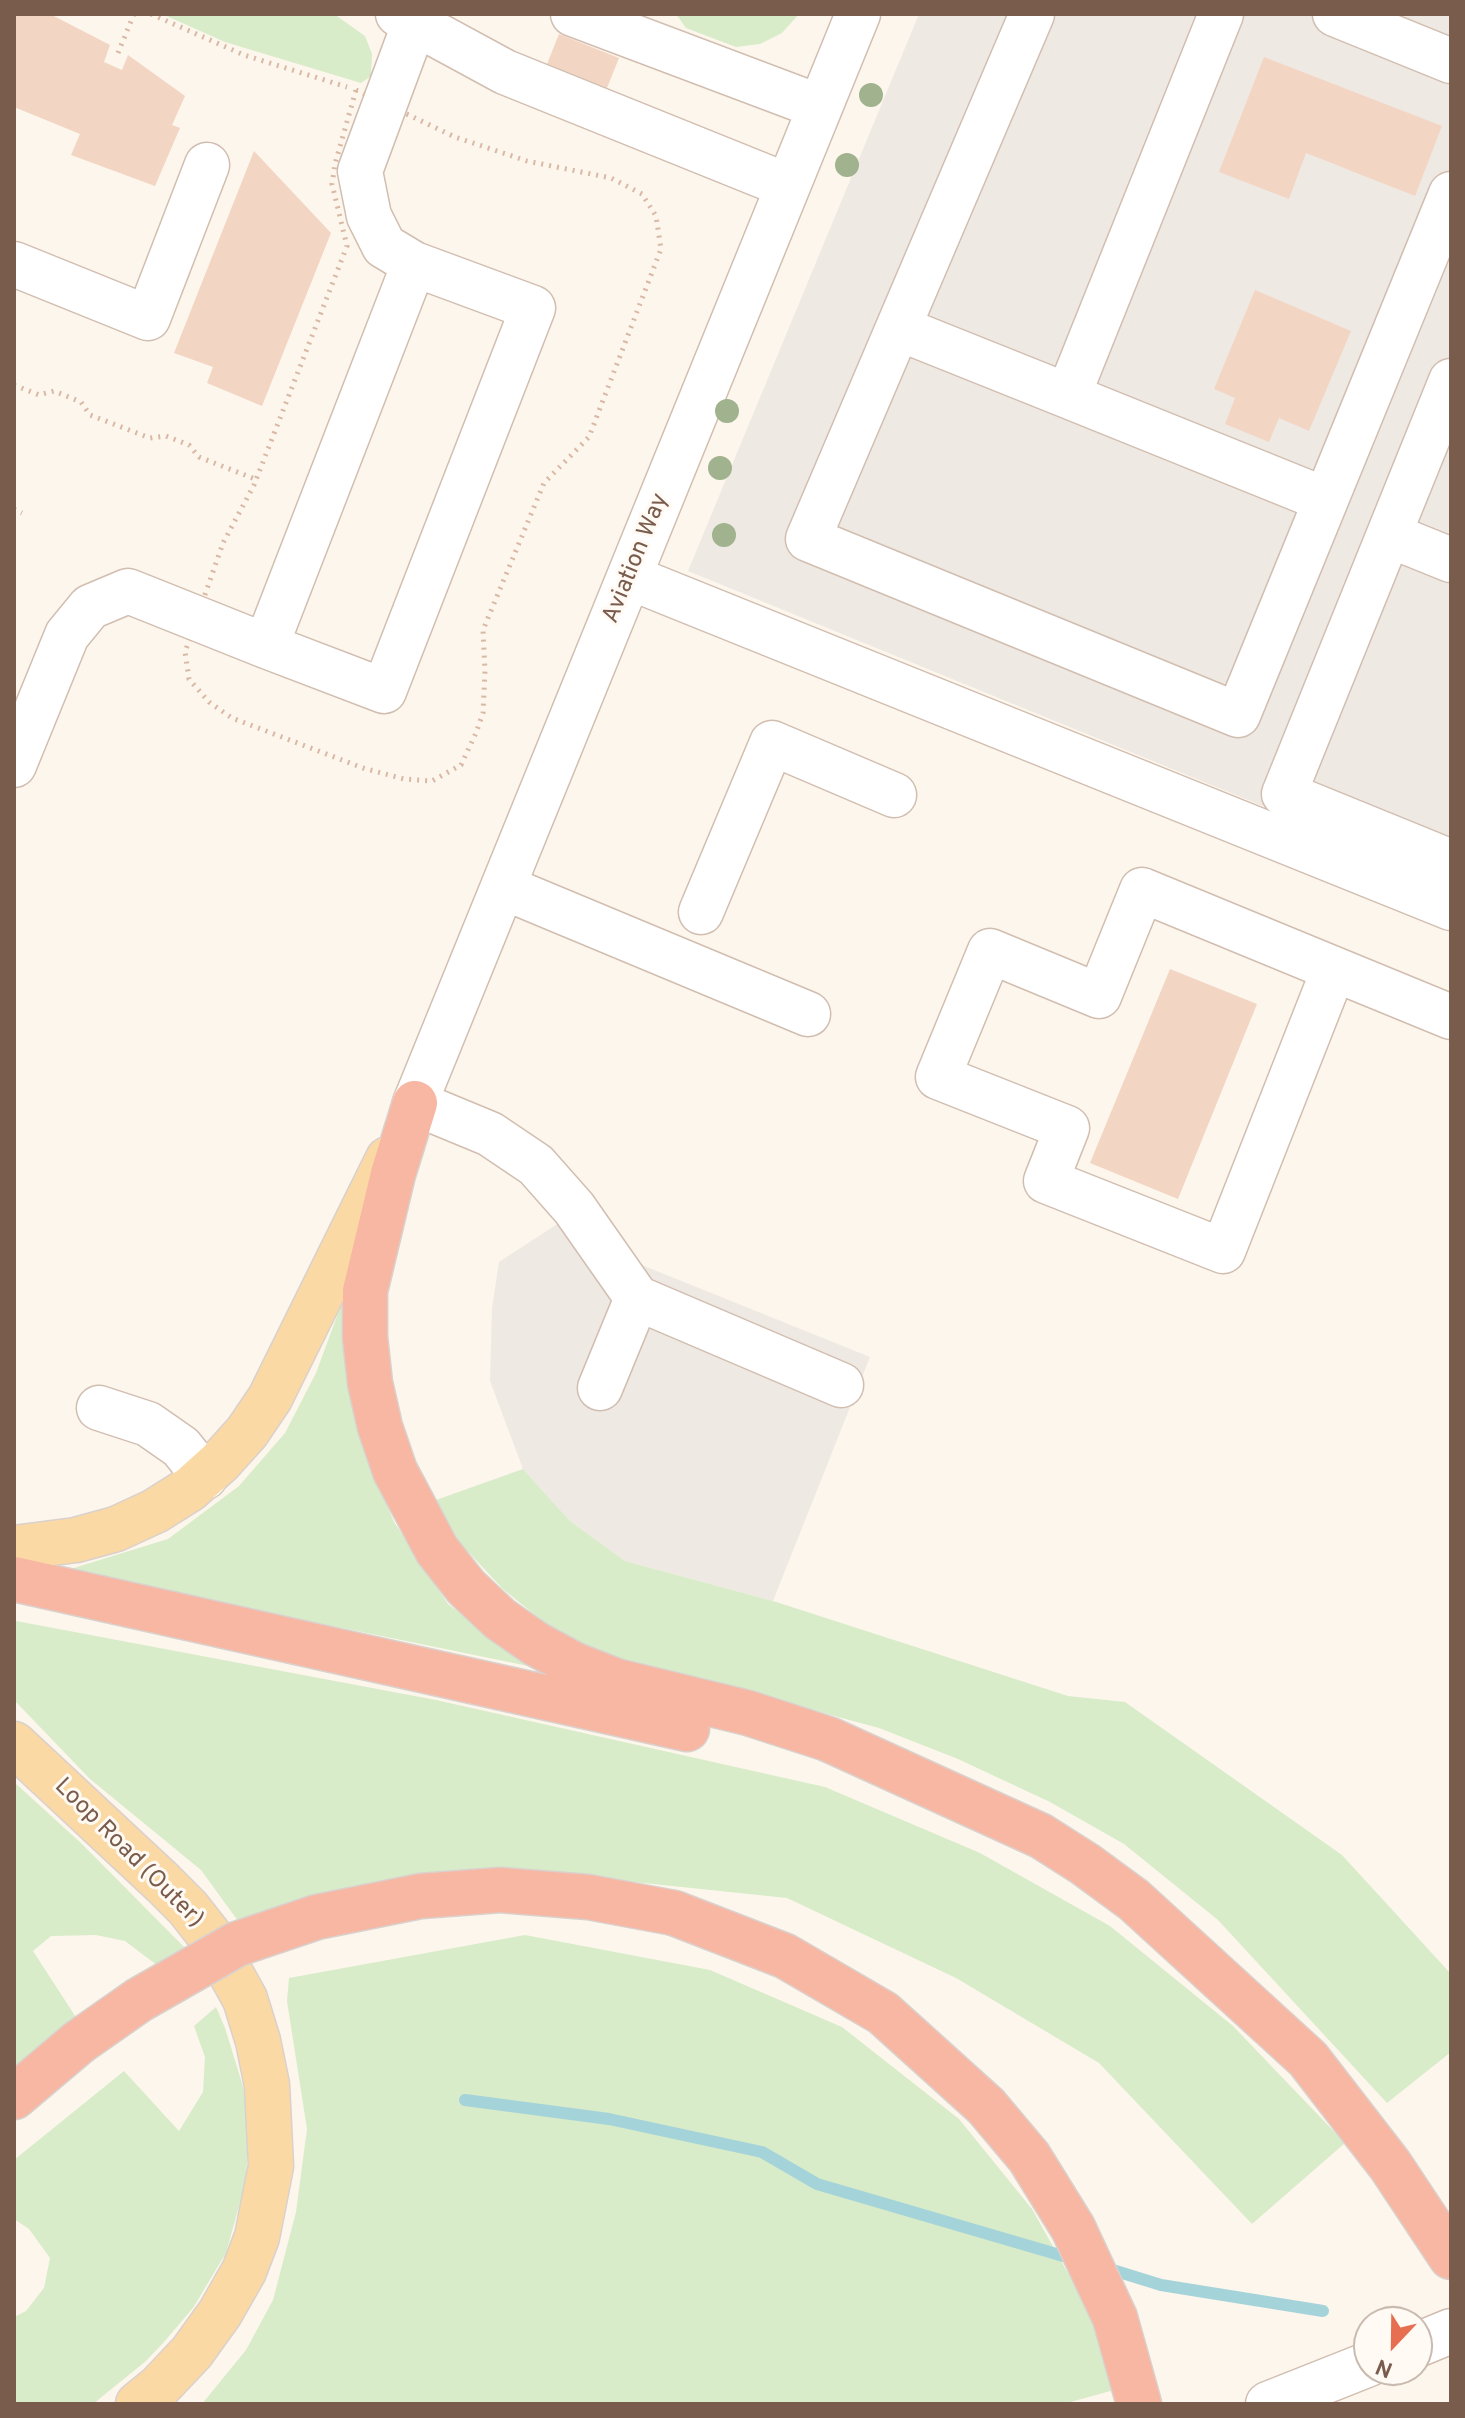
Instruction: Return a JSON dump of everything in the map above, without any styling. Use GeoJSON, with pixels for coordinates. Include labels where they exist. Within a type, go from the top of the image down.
{"type":"FeatureCollection","features":[{"type":"Feature","properties":{"kind":"highway"},"geometry":{"type":"LineString","coordinates":[[415,1103],[374,1248],[365,1291],[365,1337],[370,1383],[380,1427],[401,1482],[437,1550],[466,1587],[500,1619],[536,1644],[575,1665],[616,1681],[789,1725],[852,1749],[1041,1836],[1085,1864],[1134,1900],[1308,2059],[1390,2165],[1451,2257]]}},
{"type":"Feature","properties":{"kind":"highway"},"geometry":{"type":"LineString","coordinates":[[14,1579],[924,1782]]}},
{"type":"Feature","properties":{"kind":"highway"},"geometry":{"type":"LineString","coordinates":[[14,2097],[79,2042],[139,2000],[237,1944],[317,1917],[421,1896],[500,1890],[588,1897],[674,1913],[785,1956],[883,2013],[986,2106],[1029,2157],[1073,2228],[1115,2318],[1139,2404]]}},
{"type":"Feature","properties":{"kind":"main road"},"geometry":{"type":"LineString","coordinates":[[14,1548],[76,1540],[116,1529],[155,1511],[205,1477],[247,1432],[270,1398],[415,1103]]}},
{"type":"Feature","properties":{"kind":"main road","name":"Loop Road (Outer)"},"geometry":{"type":"LineString","coordinates":[[14,1744],[171,1892],[210,1936],[245,1999],[267,2085],[271,2166],[257,2237],[244,2271],[220,2313],[192,2352],[138,2404]]}},
{"type":"Feature","properties":{"kind":"street"},"geometry":{"type":"LineString","coordinates":[[573,14],[820,107]]}},
{"type":"Feature","properties":{"kind":"street","name":"Aviation Way"},"geometry":{"type":"LineString","coordinates":[[415,1103],[858,14]]}},
{"type":"Feature","properties":{"kind":"street"},"geometry":{"type":"LineString","coordinates":[[1032,14],[808,539],[1238,715],[1451,194]]}},
{"type":"Feature","properties":{"kind":"street"},"geometry":{"type":"LineString","coordinates":[[1068,396],[1221,14]]}},
{"type":"Feature","properties":{"kind":"street"},"geometry":{"type":"LineString","coordinates":[[1335,14],[1451,61]]}},
{"type":"Feature","properties":{"kind":"street"},"geometry":{"type":"LineString","coordinates":[[14,765],[67,635],[90,607],[128,591],[384,691],[533,308],[414,264],[384,246],[369,216],[360,171],[370,97],[410,17],[505,72],[788,186]]}},
{"type":"Feature","properties":{"kind":"street"},"geometry":{"type":"LineString","coordinates":[[14,264],[148,318],[207,165]]}},
{"type":"Feature","properties":{"kind":"street"},"geometry":{"type":"LineString","coordinates":[[266,646],[414,264]]}},
{"type":"Feature","properties":{"kind":"street"},"geometry":{"type":"LineString","coordinates":[[898,328],[1326,500]]}},
{"type":"Feature","properties":{"kind":"street"},"geometry":{"type":"LineString","coordinates":[[1451,381],[1284,794],[1451,862]]}},
{"type":"Feature","properties":{"kind":"street"},"geometry":{"type":"LineString","coordinates":[[1389,535],[1451,560]]}},
{"type":"Feature","properties":{"kind":"street"},"geometry":{"type":"LineString","coordinates":[[629,577],[1451,908]]}},
{"type":"Feature","properties":{"kind":"street"},"geometry":{"type":"LineString","coordinates":[[701,912],[772,743],[894,795]]}},
{"type":"Feature","properties":{"kind":"street"},"geometry":{"type":"LineString","coordinates":[[503,887],[808,1014]]}},
{"type":"Feature","properties":{"kind":"street"},"geometry":{"type":"LineString","coordinates":[[1334,969],[1223,1251],[1046,1181],[1067,1128],[938,1077],[990,951],[1099,996],[1142,890],[1451,1017]]}},
{"type":"Feature","properties":{"kind":"street"},"geometry":{"type":"LineString","coordinates":[[415,1103],[490,1134],[536,1165],[574,1208],[637,1298],[841,1385]]}},
{"type":"Feature","properties":{"kind":"street"},"geometry":{"type":"LineString","coordinates":[[600,1388],[637,1298]]}},
{"type":"Feature","properties":{"kind":"street"},"geometry":{"type":"LineString","coordinates":[[99,1408],[148,1424],[181,1447],[205,1477]]}},
{"type":"Feature","properties":{"kind":"street"},"geometry":{"type":"LineString","coordinates":[[1268,2404],[1353,2370]]}},
{"type":"Feature","properties":{"kind":"path"},"geometry":{"type":"LineString","coordinates":[[118,53],[134,14]]}},
{"type":"Feature","properties":{"kind":"path"},"geometry":{"type":"LineString","coordinates":[[151,14],[244,55],[370,97],[455,137],[527,161],[611,178],[642,194],[656,216],[661,249],[589,437],[544,483],[483,630],[483,713],[461,765],[432,781],[404,779],[363,768],[232,718],[209,702],[189,679],[185,652],[223,543],[254,485],[347,246],[332,184],[335,164],[370,97]]}},
{"type":"Feature","properties":{"kind":"path"},"geometry":{"type":"LineString","coordinates":[[14,385],[39,395],[54,391],[81,402],[90,415],[150,438],[166,436],[189,445],[199,457],[255,479]]}},
{"type":"Feature","properties":{"kind":"path"},"geometry":{"type":"LineString","coordinates":[[14,509],[22,513]]}},
{"type":"Feature","properties":{"kind":"shaded area"},"geometry":{"type":"Polygon","coordinates":[[[919,14],[1451,14],[1451,883],[688,571],[919,14]]]}},
{"type":"Feature","properties":{"kind":"shaded area"},"geometry":{"type":"Polygon","coordinates":[[[591,1202],[627,1259],[870,1357],[773,1601],[625,1561],[570,1521],[523,1469],[490,1381],[492,1308],[499,1262],[591,1202]]]}},
{"type":"Feature","properties":{"kind":"green space"},"geometry":{"type":"Polygon","coordinates":[[[162,14],[334,14],[365,36],[372,54],[371,76],[361,83],[225,42],[162,14]]]}},
{"type":"Feature","properties":{"kind":"green space"},"geometry":{"type":"Polygon","coordinates":[[[676,14],[799,14],[782,33],[760,44],[736,47],[686,28],[676,14]]]}},
{"type":"Feature","properties":{"kind":"green space"},"geometry":{"type":"Polygon","coordinates":[[[344,1297],[367,1455],[394,1522],[448,1604],[533,1667],[64,1571],[168,1539],[239,1486],[285,1433],[316,1373],[344,1297]]]}},
{"type":"Feature","properties":{"kind":"green space"},"geometry":{"type":"Polygon","coordinates":[[[523,1469],[570,1521],[625,1561],[773,1601],[1068,1696],[1125,1702],[1342,1855],[1451,1974],[1451,2052],[1387,2103],[1218,1920],[1124,1844],[1050,1802],[958,1759],[879,1728],[753,1694],[652,1674],[594,1651],[545,1623],[503,1589],[460,1543],[436,1500],[523,1469]]]}},
{"type":"Feature","properties":{"kind":"green space"},"geometry":{"type":"Polygon","coordinates":[[[16,1621],[436,1700],[825,1787],[980,1853],[1110,1926],[1233,2026],[1345,2143],[1252,2224],[1099,2063],[956,1978],[787,1898],[586,1877],[241,1925],[201,1870],[90,1779],[14,1700],[16,1621]]]}},
{"type":"Feature","properties":{"kind":"green space"},"geometry":{"type":"Polygon","coordinates":[[[14,1782],[82,1844],[189,1952],[158,1966],[125,1941],[96,1935],[51,1936],[33,1951],[81,2025],[14,2079],[14,1782]]]}},
{"type":"Feature","properties":{"kind":"green space"},"geometry":{"type":"Polygon","coordinates":[[[525,1935],[710,1970],[842,2027],[959,2119],[1032,2209],[1101,2332],[1118,2389],[1063,2404],[202,2404],[246,2350],[273,2300],[296,2212],[307,2129],[287,2001],[289,1978],[525,1935]]]}},
{"type":"Feature","properties":{"kind":"green space"},"geometry":{"type":"Polygon","coordinates":[[[216,2007],[246,2096],[249,2141],[245,2185],[226,2253],[193,2308],[164,2342],[146,2361],[93,2404],[14,2404],[14,2317],[26,2311],[44,2288],[50,2258],[29,2229],[14,2219],[14,2160],[124,2071],[179,2131],[203,2092],[205,2057],[194,2026],[216,2007]]]}},
{"type":"Feature","properties":{"kind":"building"},"geometry":{"type":"Polygon","coordinates":[[[14,14],[50,14],[110,45],[104,62],[122,70],[128,55],[185,96],[172,125],[180,128],[155,186],[71,155],[80,134],[14,107],[14,14]]]}},
{"type":"Feature","properties":{"kind":"building"},"geometry":{"type":"Polygon","coordinates":[[[559,34],[619,58],[607,88],[547,64],[559,34]]]}},
{"type":"Feature","properties":{"kind":"building"},"geometry":{"type":"Polygon","coordinates":[[[1264,57],[1442,126],[1415,196],[1306,153],[1289,199],[1219,172],[1264,57]]]}},
{"type":"Feature","properties":{"kind":"building"},"geometry":{"type":"Polygon","coordinates":[[[254,151],[331,233],[262,406],[207,383],[213,367],[174,353],[254,151]]]}},
{"type":"Feature","properties":{"kind":"building"},"geometry":{"type":"Polygon","coordinates":[[[1255,290],[1351,331],[1309,431],[1279,418],[1269,442],[1225,424],[1235,398],[1214,389],[1255,290]]]}},
{"type":"Feature","properties":{"kind":"building"},"geometry":{"type":"Polygon","coordinates":[[[1170,969],[1257,1004],[1178,1199],[1090,1163],[1170,969]]]}},
{"type":"Feature","properties":{"kind":"waterway"},"geometry":{"type":"LineString","coordinates":[[465,2100],[609,2119],[762,2152],[817,2184],[1077,2260]]}},
{"type":"Feature","properties":{"kind":"waterway"},"geometry":{"type":"LineString","coordinates":[[1103,2267],[1161,2285],[1323,2311]]}}]}
